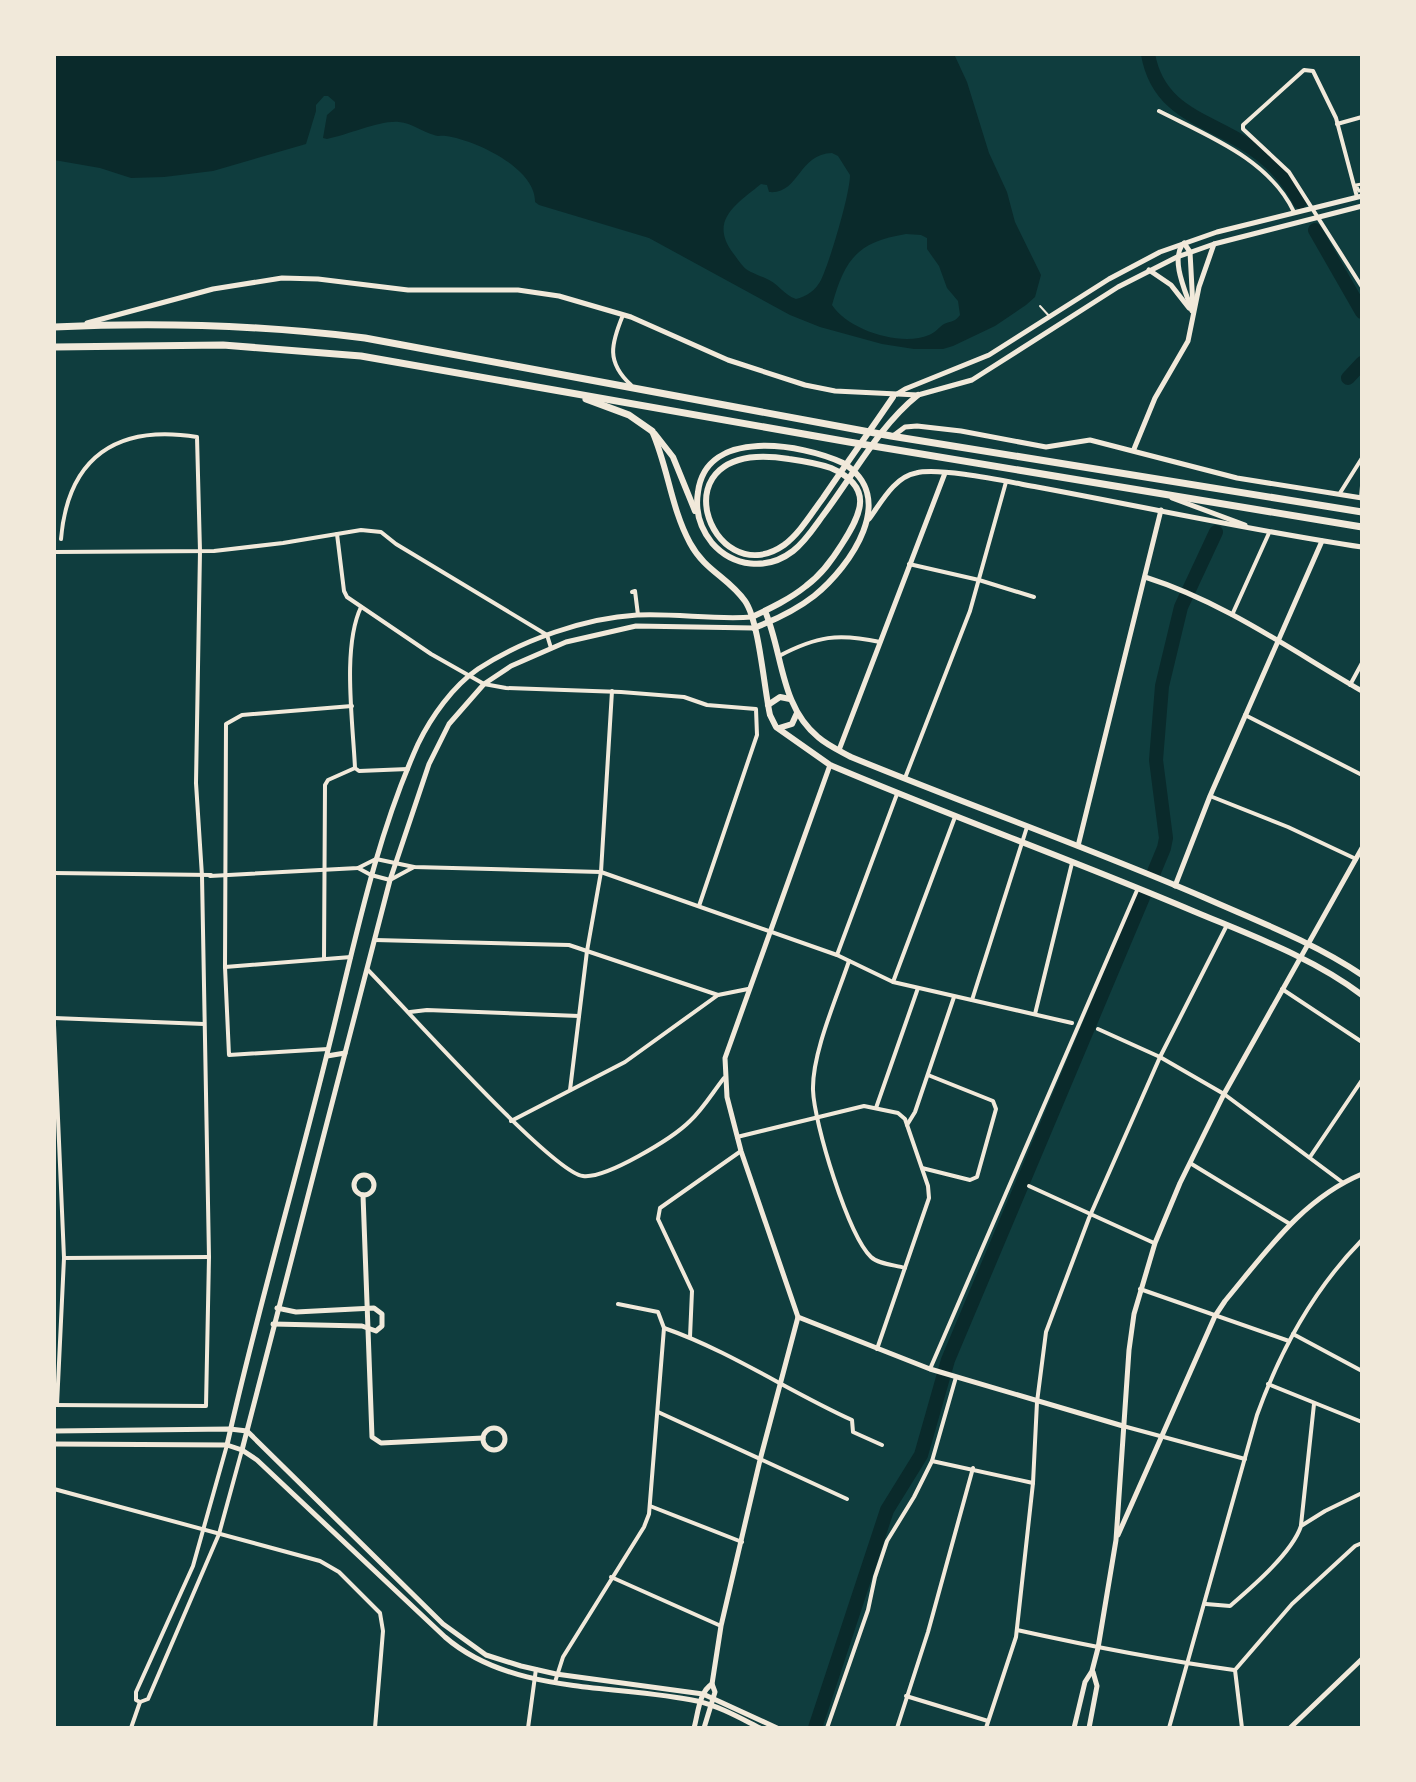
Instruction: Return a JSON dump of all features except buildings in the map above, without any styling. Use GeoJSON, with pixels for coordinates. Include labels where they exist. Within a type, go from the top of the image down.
{"type":"FeatureCollection","features":[{"type":"Feature","properties":{"kind":"highway"},"geometry":{"type":"LineString","coordinates":[[54,327],[197,324],[287,329],[365,338],[857,430],[1362,512]]}},
{"type":"Feature","properties":{"kind":"highway"},"geometry":{"type":"LineString","coordinates":[[54,347],[223,345],[361,356],[849,442],[1362,527]]}},
{"type":"Feature","properties":{"kind":"highway"},"geometry":{"type":"LineString","coordinates":[[569,392],[629,415],[652,431]]}},
{"type":"Feature","properties":{"kind":"main road"},"geometry":{"type":"LineString","coordinates":[[652,431],[673,457],[693,507],[712,542],[740,563],[764,563],[791,553],[813,530],[900,409],[918,395]]}},
{"type":"Feature","properties":{"kind":"main road"},"geometry":{"type":"LineString","coordinates":[[752,617],[797,593],[823,572],[859,517],[860,501],[856,488],[848,478],[838,471],[814,463],[760,456],[742,457],[726,464],[714,475],[708,489],[707,512],[714,530],[728,546],[750,555],[772,551],[799,530],[896,396]]}},
{"type":"Feature","properties":{"kind":"main road"},"geometry":{"type":"LineString","coordinates":[[652,431],[689,542],[708,568],[748,605],[770,717],[776,727],[830,765],[1227,925],[1299,957],[1342,980],[1362,995]]}},
{"type":"Feature","properties":{"kind":"main road"},"geometry":{"type":"LineString","coordinates":[[698,515],[697,496],[706,469],[720,456],[757,446],[782,447],[837,460],[857,474],[868,494],[869,519],[853,549],[828,583],[800,606],[754,628]]}},
{"type":"Feature","properties":{"kind":"main road"},"geometry":{"type":"LineString","coordinates":[[765,611],[790,699],[797,713],[817,737],[839,750],[905,778],[1078,846],[1308,943],[1362,975]]}},
{"type":"Feature","properties":{"kind":"main road"},"geometry":{"type":"LineString","coordinates":[[768,705],[776,698],[790,699]]}},
{"type":"Feature","properties":{"kind":"main road"},"geometry":{"type":"LineString","coordinates":[[776,727],[788,727],[797,713]]}},
{"type":"Feature","properties":{"kind":"street"},"geometry":{"type":"LineString","coordinates":[[1360,194],[1337,124],[1321,85],[1309,69],[1300,73],[1243,125],[1244,133],[1275,156],[1289,172],[1362,287]]}},
{"type":"Feature","properties":{"kind":"street"},"geometry":{"type":"LineString","coordinates":[[1159,111],[1246,158],[1277,185],[1294,212]]}},
{"type":"Feature","properties":{"kind":"street"},"geometry":{"type":"LineString","coordinates":[[1337,124],[1362,117]]}},
{"type":"Feature","properties":{"kind":"street"},"geometry":{"type":"LineString","coordinates":[[1360,194],[1356,185],[1362,184]]}},
{"type":"Feature","properties":{"kind":"street"},"geometry":{"type":"LineString","coordinates":[[896,396],[905,389],[975,362],[1116,275],[1187,241],[1360,194]]}},
{"type":"Feature","properties":{"kind":"street"},"geometry":{"type":"LineString","coordinates":[[78,326],[224,286],[290,278],[408,290],[537,292],[624,314],[768,375],[822,389],[918,395],[972,380],[1118,287],[1177,257],[1214,244],[1362,206]]}},
{"type":"Feature","properties":{"kind":"street"},"geometry":{"type":"LineString","coordinates":[[1187,241],[1192,251],[1193,316]]}},
{"type":"Feature","properties":{"kind":"street"},"geometry":{"type":"LineString","coordinates":[[1187,241],[1177,257],[1193,316]]}},
{"type":"Feature","properties":{"kind":"street"},"geometry":{"type":"LineString","coordinates":[[1134,449],[1155,398],[1188,341],[1202,275],[1214,244]]}},
{"type":"Feature","properties":{"kind":"street"},"geometry":{"type":"LineString","coordinates":[[1149,270],[1178,292],[1193,316]]}},
{"type":"Feature","properties":{"kind":"street"},"geometry":{"type":"LineString","coordinates":[[624,314],[612,346],[614,364],[633,387]]}},
{"type":"Feature","properties":{"kind":"street"},"geometry":{"type":"LineString","coordinates":[[892,436],[905,427],[917,426],[1046,447],[1090,440],[1237,478],[1362,498],[1362,486]]}},
{"type":"Feature","properties":{"kind":"street"},"geometry":{"type":"LineString","coordinates":[[54,1025],[64,1258],[55,1405],[206,1406],[209,1257],[202,876],[196,783],[200,551],[197,437],[177,434],[135,436],[107,446],[75,483],[63,512],[61,539]]}},
{"type":"Feature","properties":{"kind":"street"},"geometry":{"type":"LineString","coordinates":[[1338,495],[1362,458]]}},
{"type":"Feature","properties":{"kind":"street"},"geometry":{"type":"LineString","coordinates":[[869,519],[894,486],[906,476],[930,471],[1362,547]]}},
{"type":"Feature","properties":{"kind":"street"},"geometry":{"type":"LineString","coordinates":[[839,750],[945,473]]}},
{"type":"Feature","properties":{"kind":"street"},"geometry":{"type":"LineString","coordinates":[[905,778],[970,611],[1006,482]]}},
{"type":"Feature","properties":{"kind":"street"},"geometry":{"type":"LineString","coordinates":[[1167,496],[1266,532]]}},
{"type":"Feature","properties":{"kind":"street"},"geometry":{"type":"LineString","coordinates":[[1078,846],[1161,510]]}},
{"type":"Feature","properties":{"kind":"street"},"geometry":{"type":"LineString","coordinates":[[54,552],[214,551],[361,530],[381,532],[547,635],[551,648]]}},
{"type":"Feature","properties":{"kind":"street"},"geometry":{"type":"LineString","coordinates":[[1232,615],[1266,532]]}},
{"type":"Feature","properties":{"kind":"street"},"geometry":{"type":"LineString","coordinates":[[337,534],[347,597],[484,684],[506,688],[684,697],[707,705],[756,709],[757,735],[699,906]]}},
{"type":"Feature","properties":{"kind":"street"},"geometry":{"type":"LineString","coordinates":[[1175,886],[1210,796],[1322,541]]}},
{"type":"Feature","properties":{"kind":"street"},"geometry":{"type":"LineString","coordinates":[[909,564],[1034,597]]}},
{"type":"Feature","properties":{"kind":"street"},"geometry":{"type":"LineString","coordinates":[[1145,577],[1188,592],[1232,615],[1362,691]]}},
{"type":"Feature","properties":{"kind":"street"},"geometry":{"type":"LineString","coordinates":[[632,592],[635,591],[638,615]]}},
{"type":"Feature","properties":{"kind":"street"},"geometry":{"type":"LineString","coordinates":[[355,768],[350,680],[354,622],[361,607]]}},
{"type":"Feature","properties":{"kind":"street"},"geometry":{"type":"LineString","coordinates":[[140,1702],[136,1700],[136,1692],[193,1566],[227,1445],[371,875],[408,769],[433,720],[469,677],[502,655],[547,635],[613,618],[638,615],[752,617]]}},
{"type":"Feature","properties":{"kind":"street"},"geometry":{"type":"LineString","coordinates":[[140,1702],[148,1699],[151,1693],[219,1534],[373,940],[390,880],[438,743],[465,703],[484,684],[511,666],[551,648],[596,633],[636,626],[754,628]]}},
{"type":"Feature","properties":{"kind":"street"},"geometry":{"type":"LineString","coordinates":[[778,657],[822,638],[844,636],[880,642]]}},
{"type":"Feature","properties":{"kind":"street"},"geometry":{"type":"LineString","coordinates":[[1350,685],[1362,663]]}},
{"type":"Feature","properties":{"kind":"street"},"geometry":{"type":"LineString","coordinates":[[570,1090],[587,951],[601,872],[612,691]]}},
{"type":"Feature","properties":{"kind":"street"},"geometry":{"type":"LineString","coordinates":[[345,1053],[229,1055],[225,967],[226,724],[242,715],[352,706]]}},
{"type":"Feature","properties":{"kind":"street"},"geometry":{"type":"LineString","coordinates":[[1245,715],[1362,775]]}},
{"type":"Feature","properties":{"kind":"street"},"geometry":{"type":"LineString","coordinates":[[757,722],[770,717]]}},
{"type":"Feature","properties":{"kind":"street"},"geometry":{"type":"LineString","coordinates":[[704,1728],[715,1692],[712,1684],[721,1626],[798,1317],[737,1137],[724,1078],[725,1058],[830,765]]}},
{"type":"Feature","properties":{"kind":"street"},"geometry":{"type":"LineString","coordinates":[[355,768],[359,771],[408,769]]}},
{"type":"Feature","properties":{"kind":"street"},"geometry":{"type":"LineString","coordinates":[[324,958],[325,785],[328,780],[355,768]]}},
{"type":"Feature","properties":{"kind":"street"},"geometry":{"type":"LineString","coordinates":[[837,955],[897,794]]}},
{"type":"Feature","properties":{"kind":"street"},"geometry":{"type":"LineString","coordinates":[[1210,796],[1288,827],[1356,859]]}},
{"type":"Feature","properties":{"kind":"street"},"geometry":{"type":"LineString","coordinates":[[893,982],[955,817]]}},
{"type":"Feature","properties":{"kind":"street"},"geometry":{"type":"LineString","coordinates":[[972,1001],[1027,827]]}},
{"type":"Feature","properties":{"kind":"street"},"geometry":{"type":"LineString","coordinates":[[1074,1728],[1085,1682],[1092,1671],[1098,1648],[1116,1540],[1129,1350],[1140,1289],[1155,1243],[1224,1094],[1362,850]]}},
{"type":"Feature","properties":{"kind":"street"},"geometry":{"type":"LineString","coordinates":[[54,873],[210,876],[358,868],[376,859],[414,867],[601,872],[837,955],[893,982],[1072,1023]]}},
{"type":"Feature","properties":{"kind":"street"},"geometry":{"type":"LineString","coordinates":[[1035,1014],[1072,863]]}},
{"type":"Feature","properties":{"kind":"street"},"geometry":{"type":"LineString","coordinates":[[358,868],[390,880],[414,867]]}},
{"type":"Feature","properties":{"kind":"street"},"geometry":{"type":"LineString","coordinates":[[930,1369],[1138,888]]}},
{"type":"Feature","properties":{"kind":"street"},"geometry":{"type":"LineString","coordinates":[[986,1728],[1017,1630],[1046,1332],[1092,1213],[1160,1057],[1227,925]]}},
{"type":"Feature","properties":{"kind":"street"},"geometry":{"type":"LineString","coordinates":[[373,940],[569,945],[718,995]]}},
{"type":"Feature","properties":{"kind":"street"},"geometry":{"type":"LineString","coordinates":[[225,967],[351,957]]}},
{"type":"Feature","properties":{"kind":"street"},"geometry":{"type":"LineString","coordinates":[[849,960],[817,1061],[813,1090],[855,1236],[872,1260],[905,1268]]}},
{"type":"Feature","properties":{"kind":"street"},"geometry":{"type":"LineString","coordinates":[[366,968],[511,1121],[570,1171],[581,1176],[604,1173],[663,1143],[690,1121],[724,1078]]}},
{"type":"Feature","properties":{"kind":"street"},"geometry":{"type":"LineString","coordinates":[[876,1108],[918,988]]}},
{"type":"Feature","properties":{"kind":"street"},"geometry":{"type":"LineString","coordinates":[[511,1121],[625,1062],[718,995],[748,989]]}},
{"type":"Feature","properties":{"kind":"street"},"geometry":{"type":"LineString","coordinates":[[1282,989],[1362,1042]]}},
{"type":"Feature","properties":{"kind":"street"},"geometry":{"type":"LineString","coordinates":[[907,1125],[915,1112],[954,997]]}},
{"type":"Feature","properties":{"kind":"street"},"geometry":{"type":"LineString","coordinates":[[409,1012],[427,1010],[579,1016]]}},
{"type":"Feature","properties":{"kind":"street"},"geometry":{"type":"LineString","coordinates":[[54,1018],[204,1024]]}},
{"type":"Feature","properties":{"kind":"street"},"geometry":{"type":"LineString","coordinates":[[1098,1029],[1160,1057],[1224,1094],[1342,1182]]}},
{"type":"Feature","properties":{"kind":"street"},"geometry":{"type":"LineString","coordinates":[[922,1168],[970,1180],[977,1177],[996,1109],[993,1101],[928,1075]]}},
{"type":"Feature","properties":{"kind":"street"},"geometry":{"type":"LineString","coordinates":[[1310,1157],[1362,1080]]}},
{"type":"Feature","properties":{"kind":"street"},"geometry":{"type":"LineString","coordinates":[[737,1137],[864,1106],[898,1113],[907,1125],[929,1198],[876,1350]]}},
{"type":"Feature","properties":{"kind":"street"},"geometry":{"type":"LineString","coordinates":[[690,1337],[692,1291],[658,1219],[660,1208],[741,1151]]}},
{"type":"Feature","properties":{"kind":"street"},"geometry":{"type":"LineString","coordinates":[[1190,1163],[1290,1224]]}},
{"type":"Feature","properties":{"kind":"street"},"geometry":{"type":"LineString","coordinates":[[1116,1540],[1215,1316],[1225,1301],[1290,1224],[1318,1197],[1362,1174]]}},
{"type":"Feature","properties":{"kind":"street"},"geometry":{"type":"LineString","coordinates":[[1029,1186],[1155,1243]]}},
{"type":"Feature","properties":{"kind":"street"},"geometry":{"type":"LineString","coordinates":[[363,1195],[370,1427],[375,1441],[483,1438]]}},
{"type":"Feature","properties":{"kind":"street"},"geometry":{"type":"LineString","coordinates":[[54,1214],[61,1214]]}},
{"type":"Feature","properties":{"kind":"street"},"geometry":{"type":"LineString","coordinates":[[1169,1728],[1268,1384],[1293,1334],[1328,1282],[1362,1240]]}},
{"type":"Feature","properties":{"kind":"street"},"geometry":{"type":"LineString","coordinates":[[64,1258],[209,1257]]}},
{"type":"Feature","properties":{"kind":"street"},"geometry":{"type":"LineString","coordinates":[[1140,1289],[1289,1341]]}},
{"type":"Feature","properties":{"kind":"street"},"geometry":{"type":"LineString","coordinates":[[555,1682],[563,1657],[644,1527],[650,1506],[664,1328],[658,1312],[618,1304]]}},
{"type":"Feature","properties":{"kind":"street"},"geometry":{"type":"LineString","coordinates":[[273,1324],[367,1326],[376,1331],[383,1321],[378,1309],[296,1312],[277,1308]]}},
{"type":"Feature","properties":{"kind":"street"},"geometry":{"type":"LineString","coordinates":[[798,1317],[930,1369],[1245,1459]]}},
{"type":"Feature","properties":{"kind":"street"},"geometry":{"type":"LineString","coordinates":[[664,1328],[690,1337],[781,1381],[852,1420],[853,1432],[882,1445]]}},
{"type":"Feature","properties":{"kind":"street"},"geometry":{"type":"LineString","coordinates":[[1293,1334],[1362,1371]]}},
{"type":"Feature","properties":{"kind":"street"},"geometry":{"type":"LineString","coordinates":[[827,1728],[868,1610],[887,1541],[909,1507],[932,1461],[955,1376]]}},
{"type":"Feature","properties":{"kind":"street"},"geometry":{"type":"LineString","coordinates":[[1268,1384],[1362,1422]]}},
{"type":"Feature","properties":{"kind":"street"},"geometry":{"type":"LineString","coordinates":[[1206,1604],[1230,1606],[1297,1538],[1301,1526],[1314,1404]]}},
{"type":"Feature","properties":{"kind":"street"},"geometry":{"type":"LineString","coordinates":[[658,1412],[847,1499]]}},
{"type":"Feature","properties":{"kind":"street"},"geometry":{"type":"LineString","coordinates":[[493,1427],[504,1432],[506,1440],[500,1449],[493,1450],[484,1445],[483,1438],[486,1431],[493,1427]]}},
{"type":"Feature","properties":{"kind":"street"},"geometry":{"type":"LineString","coordinates":[[54,1431],[247,1431],[305,1491],[454,1633],[486,1655],[556,1674],[703,1694],[777,1728]]}},
{"type":"Feature","properties":{"kind":"street"},"geometry":{"type":"LineString","coordinates":[[54,1444],[227,1445],[242,1450],[257,1460],[453,1645],[490,1666],[555,1682],[701,1702],[760,1728]]}},
{"type":"Feature","properties":{"kind":"street"},"geometry":{"type":"LineString","coordinates":[[932,1461],[1033,1483]]}},
{"type":"Feature","properties":{"kind":"street"},"geometry":{"type":"LineString","coordinates":[[897,1728],[928,1632],[973,1468]]}},
{"type":"Feature","properties":{"kind":"street"},"geometry":{"type":"LineString","coordinates":[[54,1489],[330,1565],[380,1613],[383,1631],[375,1728]]}},
{"type":"Feature","properties":{"kind":"street"},"geometry":{"type":"LineString","coordinates":[[1301,1526],[1362,1493]]}},
{"type":"Feature","properties":{"kind":"street"},"geometry":{"type":"LineString","coordinates":[[650,1506],[742,1542]]}},
{"type":"Feature","properties":{"kind":"street"},"geometry":{"type":"LineString","coordinates":[[1242,1728],[1235,1670],[1292,1604],[1362,1543]]}},
{"type":"Feature","properties":{"kind":"street"},"geometry":{"type":"LineString","coordinates":[[611,1577],[721,1626]]}},
{"type":"Feature","properties":{"kind":"street"},"geometry":{"type":"LineString","coordinates":[[1017,1630],[1188,1665],[1235,1670]]}},
{"type":"Feature","properties":{"kind":"street"},"geometry":{"type":"LineString","coordinates":[[1290,1728],[1362,1659]]}},
{"type":"Feature","properties":{"kind":"street"},"geometry":{"type":"LineString","coordinates":[[528,1728],[536,1669]]}},
{"type":"Feature","properties":{"kind":"street"},"geometry":{"type":"LineString","coordinates":[[1089,1728],[1097,1686],[1092,1671]]}},
{"type":"Feature","properties":{"kind":"street"},"geometry":{"type":"LineString","coordinates":[[694,1728],[703,1694],[712,1684]]}},
{"type":"Feature","properties":{"kind":"street"},"geometry":{"type":"LineString","coordinates":[[906,1696],[989,1721]]}},
{"type":"Feature","properties":{"kind":"street"},"geometry":{"type":"LineString","coordinates":[[131,1728],[140,1702]]}},
{"type":"Feature","properties":{"kind":"lane"},"geometry":{"type":"LineString","coordinates":[[1040,306],[1050,317]]}},
{"type":"Feature","properties":{"kind":"water"},"geometry":{"type":"Polygon","coordinates":[[[54,54],[954,54],[967,82],[989,153],[1007,192],[1015,222],[1041,275],[1035,297],[1026,305],[995,326],[953,346],[914,349],[882,344],[820,327],[790,315],[649,238],[539,205],[526,178],[515,167],[472,143],[434,135],[399,122],[323,138],[327,115],[335,108],[335,102],[328,96],[316,105],[306,144],[213,171],[131,178],[100,168],[54,160],[54,54]],[[832,153],[812,160],[787,187],[779,191],[769,192],[767,185],[761,184],[735,205],[725,222],[726,241],[744,267],[770,280],[796,299],[810,292],[821,280],[843,212],[850,175],[838,156],[832,153]],[[906,234],[876,242],[856,255],[842,276],[832,305],[862,329],[904,339],[931,334],[960,315],[958,301],[947,288],[939,266],[927,249],[927,238],[906,234]]]}},
{"type":"Feature","properties":{"kind":"waterway"},"geometry":{"type":"LineString","coordinates":[[1148,54],[1154,75],[1164,92],[1177,105],[1260,154],[1283,176],[1300,202]]}},
{"type":"Feature","properties":{"kind":"waterway"},"geometry":{"type":"LineString","coordinates":[[1315,230],[1362,312]]}},
{"type":"Feature","properties":{"kind":"waterway"},"geometry":{"type":"LineString","coordinates":[[1348,378],[1362,363]]}},
{"type":"Feature","properties":{"kind":"waterway"},"geometry":{"type":"LineString","coordinates":[[1154,872],[1166,838],[1156,760],[1162,686],[1181,607],[1216,532]]}},
{"type":"Feature","properties":{"kind":"waterway"},"geometry":{"type":"LineString","coordinates":[[815,1728],[887,1510],[921,1455],[948,1360],[1144,895]]}}]}
